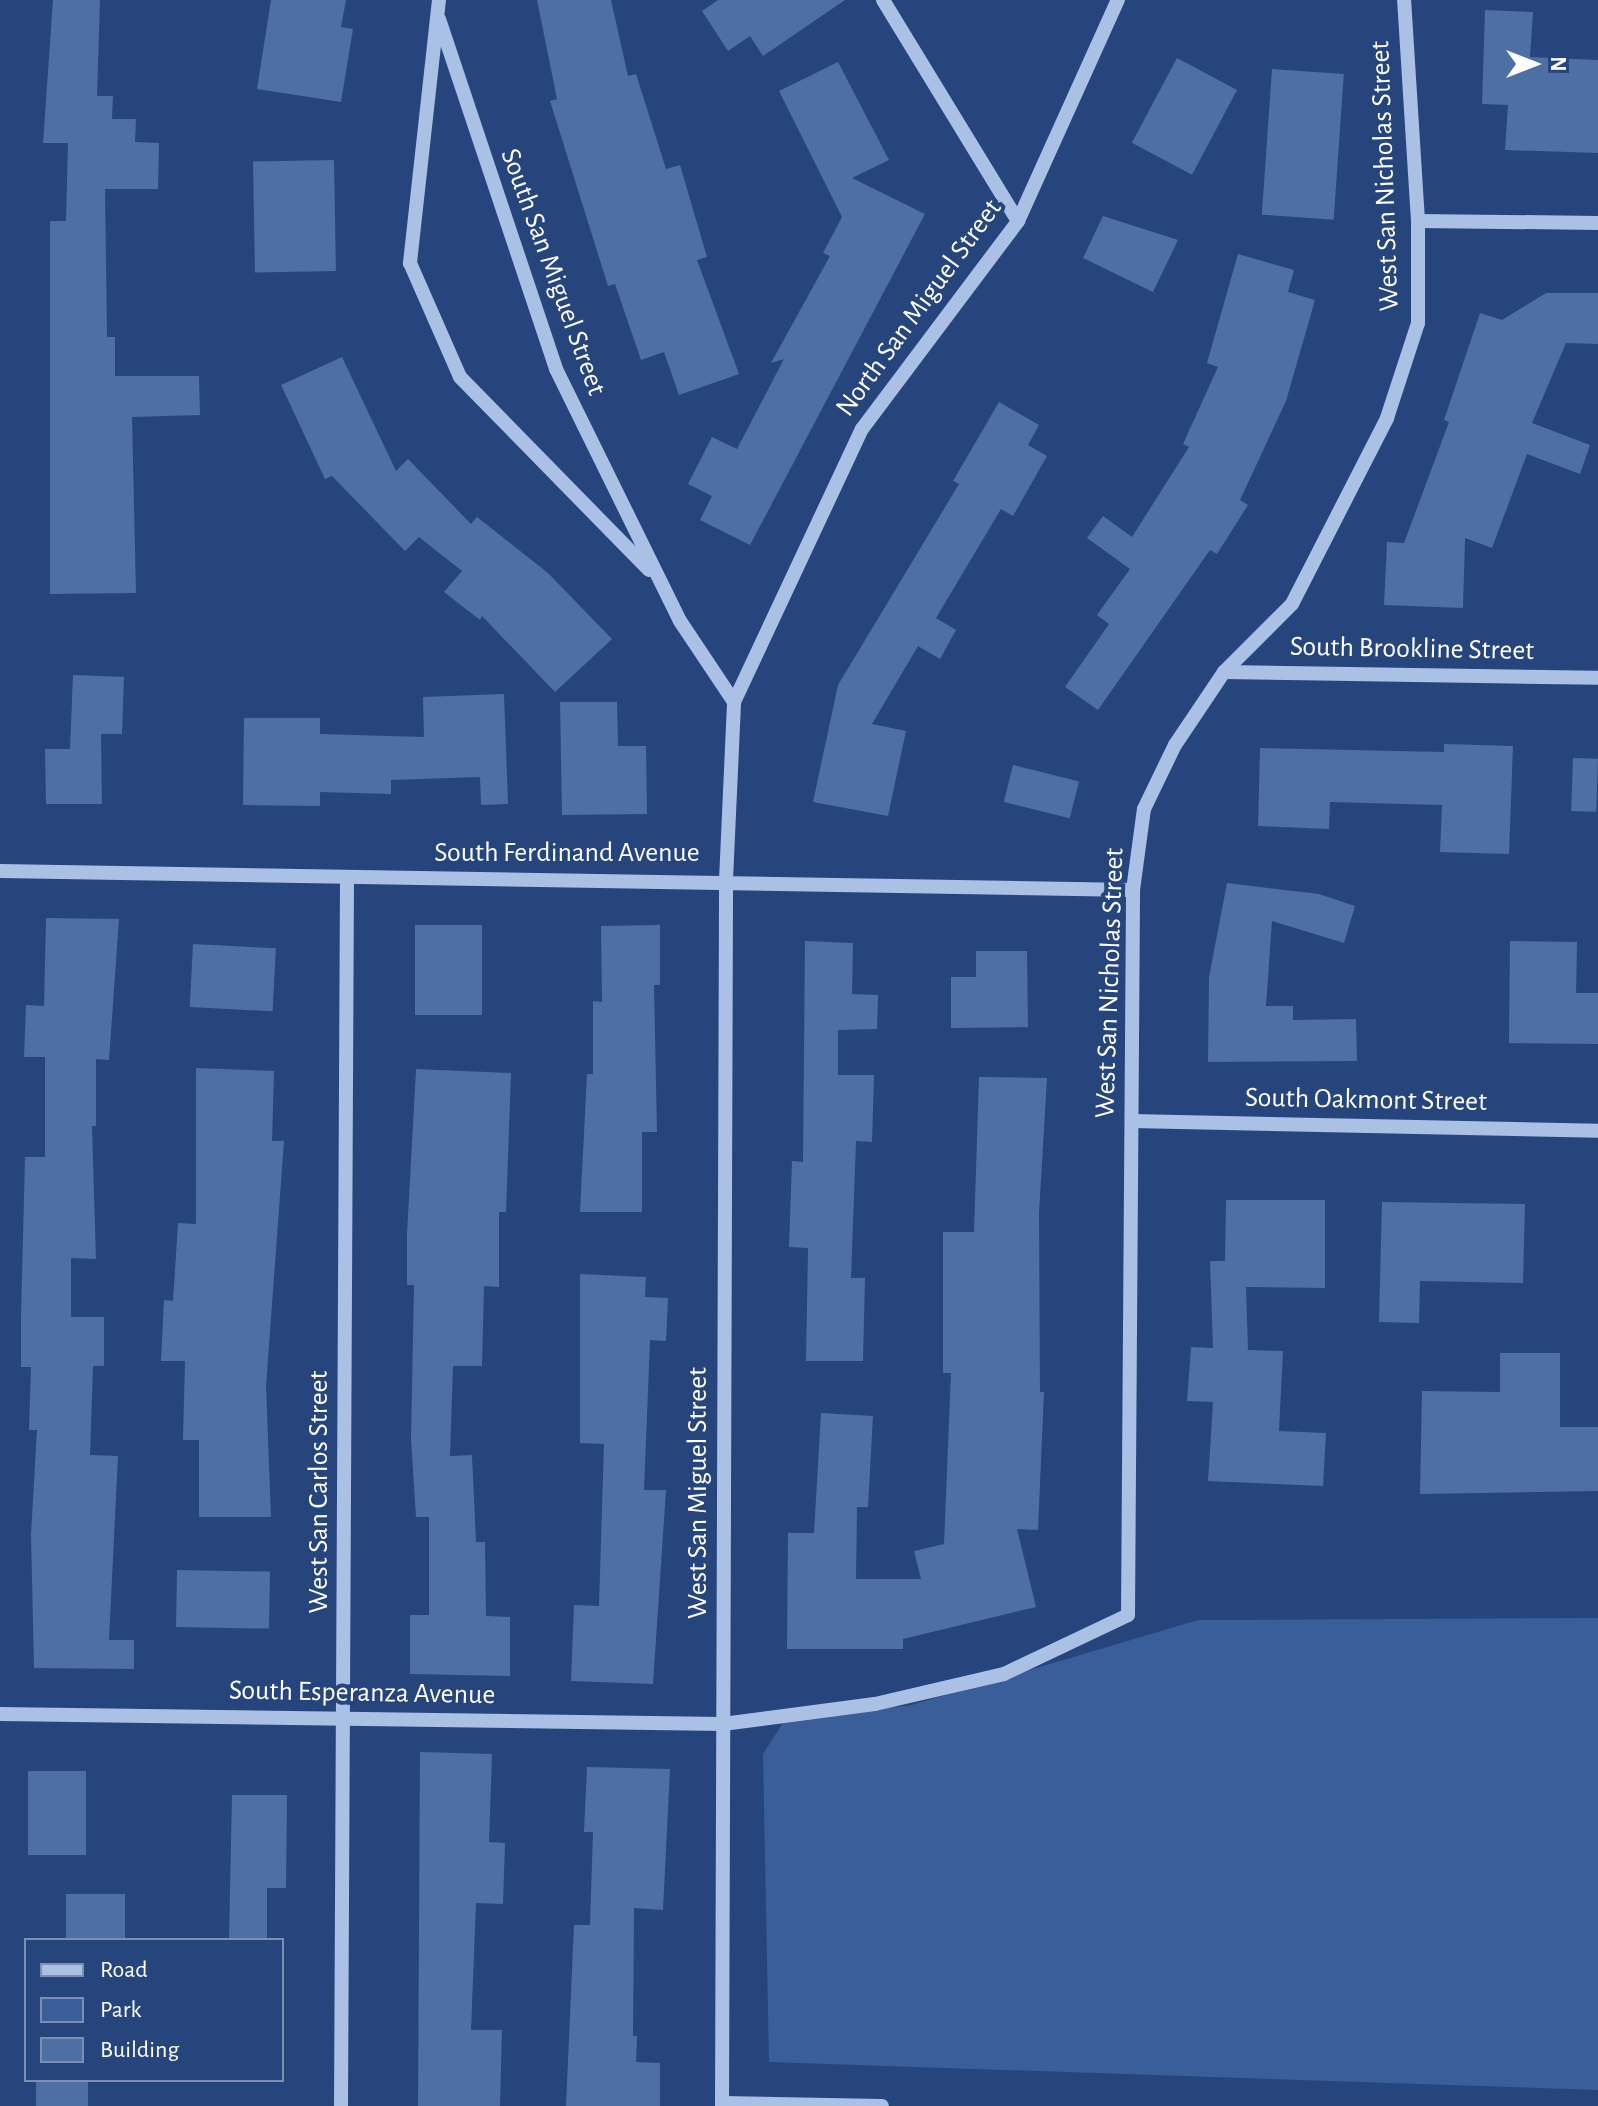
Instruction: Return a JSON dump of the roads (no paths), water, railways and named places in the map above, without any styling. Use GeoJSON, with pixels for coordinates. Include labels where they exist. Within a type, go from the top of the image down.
{"type":"FeatureCollection","features":[{"type":"Feature","properties":{"kind":"street","name":"South San Miguel Street"},"geometry":{"type":"LineString","coordinates":[[439,0],[410,263],[460,377],[658,578]]}},
{"type":"Feature","properties":{"kind":"street"},"geometry":{"type":"LineString","coordinates":[[883,0],[1018,221]]}},
{"type":"Feature","properties":{"kind":"street","name":"North San Miguel Street"},"geometry":{"type":"LineString","coordinates":[[726,880],[734,702],[862,429],[1018,221],[1118,0]]}},
{"type":"Feature","properties":{"kind":"street","name":"West San Nicholas Street"},"geometry":{"type":"LineString","coordinates":[[1128,1615],[1133,890],[1144,809],[1175,745],[1224,672],[1292,604],[1387,418],[1418,323],[1418,221],[1404,0]]}},
{"type":"Feature","properties":{"kind":"street","name":"South San Miguel Street"},"geometry":{"type":"LineString","coordinates":[[439,19],[556,369],[658,578],[734,702]]}},
{"type":"Feature","properties":{"kind":"street"},"geometry":{"type":"LineString","coordinates":[[1418,221],[1598,223]]}},
{"type":"Feature","properties":{"kind":"street","name":"South Brookline Street"},"geometry":{"type":"LineString","coordinates":[[1224,672],[1598,678]]}},
{"type":"Feature","properties":{"kind":"street","name":"South Ferdinand Avenue"},"geometry":{"type":"LineString","coordinates":[[0,871],[347,878],[726,880],[1133,890]]}},
{"type":"Feature","properties":{"kind":"street","name":"West San Carlos Street"},"geometry":{"type":"LineString","coordinates":[[341,2106],[347,878]]}},
{"type":"Feature","properties":{"kind":"street","name":"West San Miguel Street"},"geometry":{"type":"LineString","coordinates":[[722,2104],[726,880]]}},
{"type":"Feature","properties":{"kind":"street","name":"South Oakmont Street"},"geometry":{"type":"LineString","coordinates":[[1132,1121],[1598,1131]]}},
{"type":"Feature","properties":{"kind":"street","name":"South Esperanza Avenue"},"geometry":{"type":"LineString","coordinates":[[0,1714],[723,1724],[875,1704],[1004,1674],[1128,1615]]}},
{"type":"Feature","properties":{"kind":"street"},"geometry":{"type":"LineString","coordinates":[[722,2104],[882,2106]]}}]}
